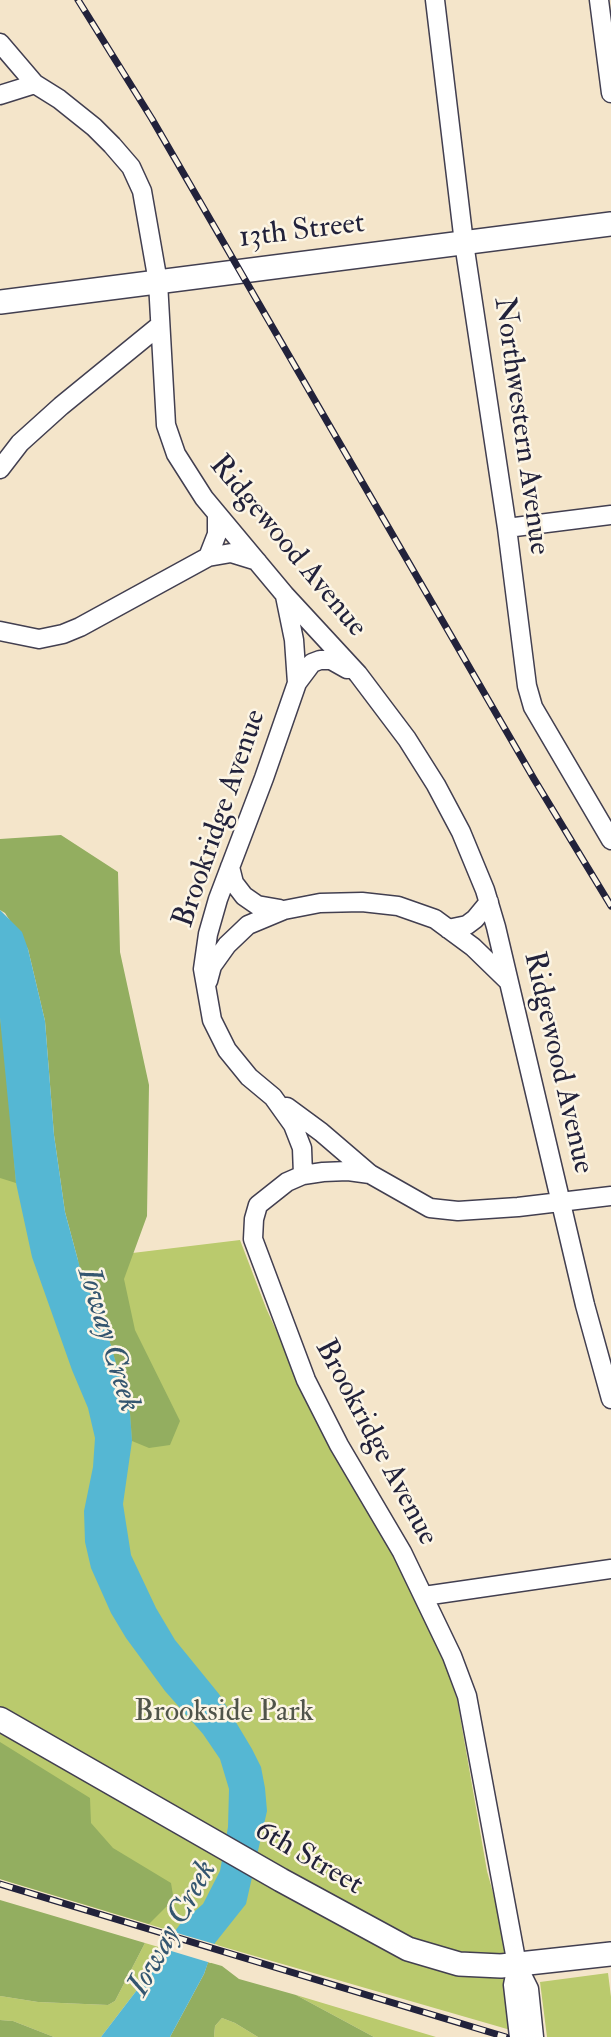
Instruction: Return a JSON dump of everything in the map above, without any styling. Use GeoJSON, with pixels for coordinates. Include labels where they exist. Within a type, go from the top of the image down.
{"type":"FeatureCollection","features":[{"type":"Feature","properties":{"kind":"main road","name":"13th Street"},"geometry":{"type":"LineString","coordinates":[[0,302],[611,224]]}},
{"type":"Feature","properties":{"kind":"main road","name":"6th Street"},"geometry":{"type":"LineString","coordinates":[[0,1719],[281,1880],[408,1949],[459,1964],[501,1966],[611,1954]]}},
{"type":"Feature","properties":{"kind":"street","name":"Northwestern Avenue"},"geometry":{"type":"LineString","coordinates":[[435,0],[464,243],[508,528],[527,686],[533,707],[611,840]]}},
{"type":"Feature","properties":{"kind":"street"},"geometry":{"type":"LineString","coordinates":[[599,0],[611,93]]}},
{"type":"Feature","properties":{"kind":"street","name":"Ridgewood Avenue"},"geometry":{"type":"LineString","coordinates":[[0,43],[35,84],[94,127],[131,167],[142,191],[158,282],[166,425],[176,454],[217,514],[285,595],[358,674],[407,739],[461,832],[489,902],[611,1399]]}},
{"type":"Feature","properties":{"kind":"street"},"geometry":{"type":"LineString","coordinates":[[0,94],[35,84]]}},
{"type":"Feature","properties":{"kind":"street"},"geometry":{"type":"LineString","coordinates":[[0,469],[20,443],[61,406],[159,326]]}},
{"type":"Feature","properties":{"kind":"street"},"geometry":{"type":"LineString","coordinates":[[208,557],[217,534],[217,514]]}},
{"type":"Feature","properties":{"kind":"street"},"geometry":{"type":"LineString","coordinates":[[508,528],[611,515]]}},
{"type":"Feature","properties":{"kind":"street"},"geometry":{"type":"LineString","coordinates":[[0,631],[39,639],[63,634],[208,557],[231,554],[257,561]]}},
{"type":"Feature","properties":{"kind":"street","name":"Brookridge Avenue"},"geometry":{"type":"LineString","coordinates":[[285,595],[294,640],[297,683]]}},
{"type":"Feature","properties":{"kind":"street","name":"Brookridge Avenue"},"geometry":{"type":"LineString","coordinates":[[358,674],[331,660],[320,660],[312,663],[297,683],[230,866],[208,934],[203,970],[212,1020],[227,1050],[249,1077],[273,1097],[293,1125],[302,1148],[303,1175],[287,1182],[258,1205],[253,1239],[306,1380],[402,1552],[452,1656],[467,1696],[517,1965],[529,1989],[534,2037]]}},
{"type":"Feature","properties":{"kind":"street"},"geometry":{"type":"LineString","coordinates":[[230,866],[234,883],[244,896],[257,905],[284,910]]}},
{"type":"Feature","properties":{"kind":"street"},"geometry":{"type":"LineString","coordinates":[[206,988],[212,966],[227,945],[248,925],[284,910],[320,903],[362,902],[398,906],[436,919],[473,947],[508,981]]}},
{"type":"Feature","properties":{"kind":"street"},"geometry":{"type":"LineString","coordinates":[[448,929],[467,925],[489,902]]}},
{"type":"Feature","properties":{"kind":"street"},"geometry":{"type":"LineString","coordinates":[[273,1097],[321,1132],[370,1174],[430,1208],[458,1211],[611,1196]]}},
{"type":"Feature","properties":{"kind":"street"},"geometry":{"type":"LineString","coordinates":[[303,1175],[348,1171],[370,1174]]}},
{"type":"Feature","properties":{"kind":"street"},"geometry":{"type":"LineString","coordinates":[[424,1596],[611,1569]]}},
{"type":"Feature","properties":{"kind":"street"},"geometry":{"type":"LineString","coordinates":[[517,1965],[513,1985],[519,2037]]}},
{"type":"Feature","properties":{"kind":"green space"},"geometry":{"type":"Polygon","coordinates":[[[61,835],[118,872],[120,952],[149,1085],[147,1216],[124,1279],[135,1330],[180,1421],[170,1445],[149,1448],[132,1441],[130,1413],[104,1321],[83,1279],[65,1212],[54,1135],[45,1021],[28,949],[5,913],[0,910],[0,839],[61,835]]]}},
{"type":"Feature","properties":{"kind":"green space","name":"Brookside Park"},"geometry":{"type":"Polygon","coordinates":[[[0,930],[58,1262],[240,1240],[266,1308],[299,1381],[395,1556],[443,1659],[457,1699],[487,1871],[506,1940],[514,2031],[0,1879],[0,930]]]}},
{"type":"Feature","properties":{"kind":"green space"},"geometry":{"type":"Polygon","coordinates":[[[0,1018],[5,1051],[16,1183],[0,1178],[0,1018]]]}},
{"type":"Feature","properties":{"kind":"green space"},"geometry":{"type":"Polygon","coordinates":[[[0,1742],[90,1798],[91,1823],[113,1848],[171,1883],[173,1895],[168,1905],[149,1924],[0,1879],[0,1742]]]}},
{"type":"Feature","properties":{"kind":"green space"},"geometry":{"type":"Polygon","coordinates":[[[0,1900],[145,1943],[115,2001],[108,2005],[38,2002],[0,1996],[0,1900]]]}},
{"type":"Feature","properties":{"kind":"green space"},"geometry":{"type":"Polygon","coordinates":[[[145,1943],[162,1948],[148,1967],[137,1990],[101,2037],[54,2037],[13,2021],[0,2020],[0,1996],[38,2002],[108,2005],[115,2001],[145,1943]]]}},
{"type":"Feature","properties":{"kind":"green space"},"geometry":{"type":"Polygon","coordinates":[[[208,1962],[222,1966],[239,1979],[296,1995],[374,2037],[258,2037],[222,2018],[215,2026],[214,2037],[170,2037],[208,1962]]]}},
{"type":"Feature","properties":{"kind":"green space"},"geometry":{"type":"Polygon","coordinates":[[[608,1973],[611,2037],[547,2037],[540,1982],[608,1973]]]}},
{"type":"Feature","properties":{"kind":"green space"},"geometry":{"type":"Polygon","coordinates":[[[296,1995],[436,2037],[374,2037],[296,1995]]]}},
{"type":"Feature","properties":{"kind":"green space"},"geometry":{"type":"Polygon","coordinates":[[[222,2018],[258,2037],[214,2037],[215,2026],[222,2018]]]}},
{"type":"Feature","properties":{"kind":"green space"},"geometry":{"type":"Polygon","coordinates":[[[0,2020],[13,2021],[54,2037],[0,2037],[0,2020]]]}},
{"type":"Feature","properties":{"kind":"water","name":"Ioway Creek"},"geometry":{"type":"Polygon","coordinates":[[[0,910],[22,932],[28,949],[45,1021],[54,1135],[65,1212],[83,1279],[104,1321],[130,1413],[132,1441],[123,1504],[131,1555],[156,1608],[175,1640],[219,1694],[252,1749],[261,1767],[265,1788],[267,1811],[246,1904],[215,1943],[204,1974],[170,2037],[101,2037],[137,1990],[148,1967],[181,1923],[203,1904],[220,1871],[228,1827],[229,1789],[220,1759],[126,1638],[111,1613],[91,1568],[85,1542],[84,1511],[93,1467],[95,1438],[88,1408],[32,1257],[16,1183],[0,1018],[0,910]]]}},
{"type":"Feature","properties":{"kind":"pier"},"geometry":{"type":"Polygon","coordinates":[[[170,1931],[218,1945],[211,1963],[158,1947],[170,1931]]]}},
{"type":"Feature","properties":{"kind":"railway"},"geometry":{"type":"LineString","coordinates":[[78,0],[152,119],[534,779],[611,906]]}},
{"type":"Feature","properties":{"kind":"railway"},"geometry":{"type":"LineString","coordinates":[[0,1884],[506,2037]]}}]}
